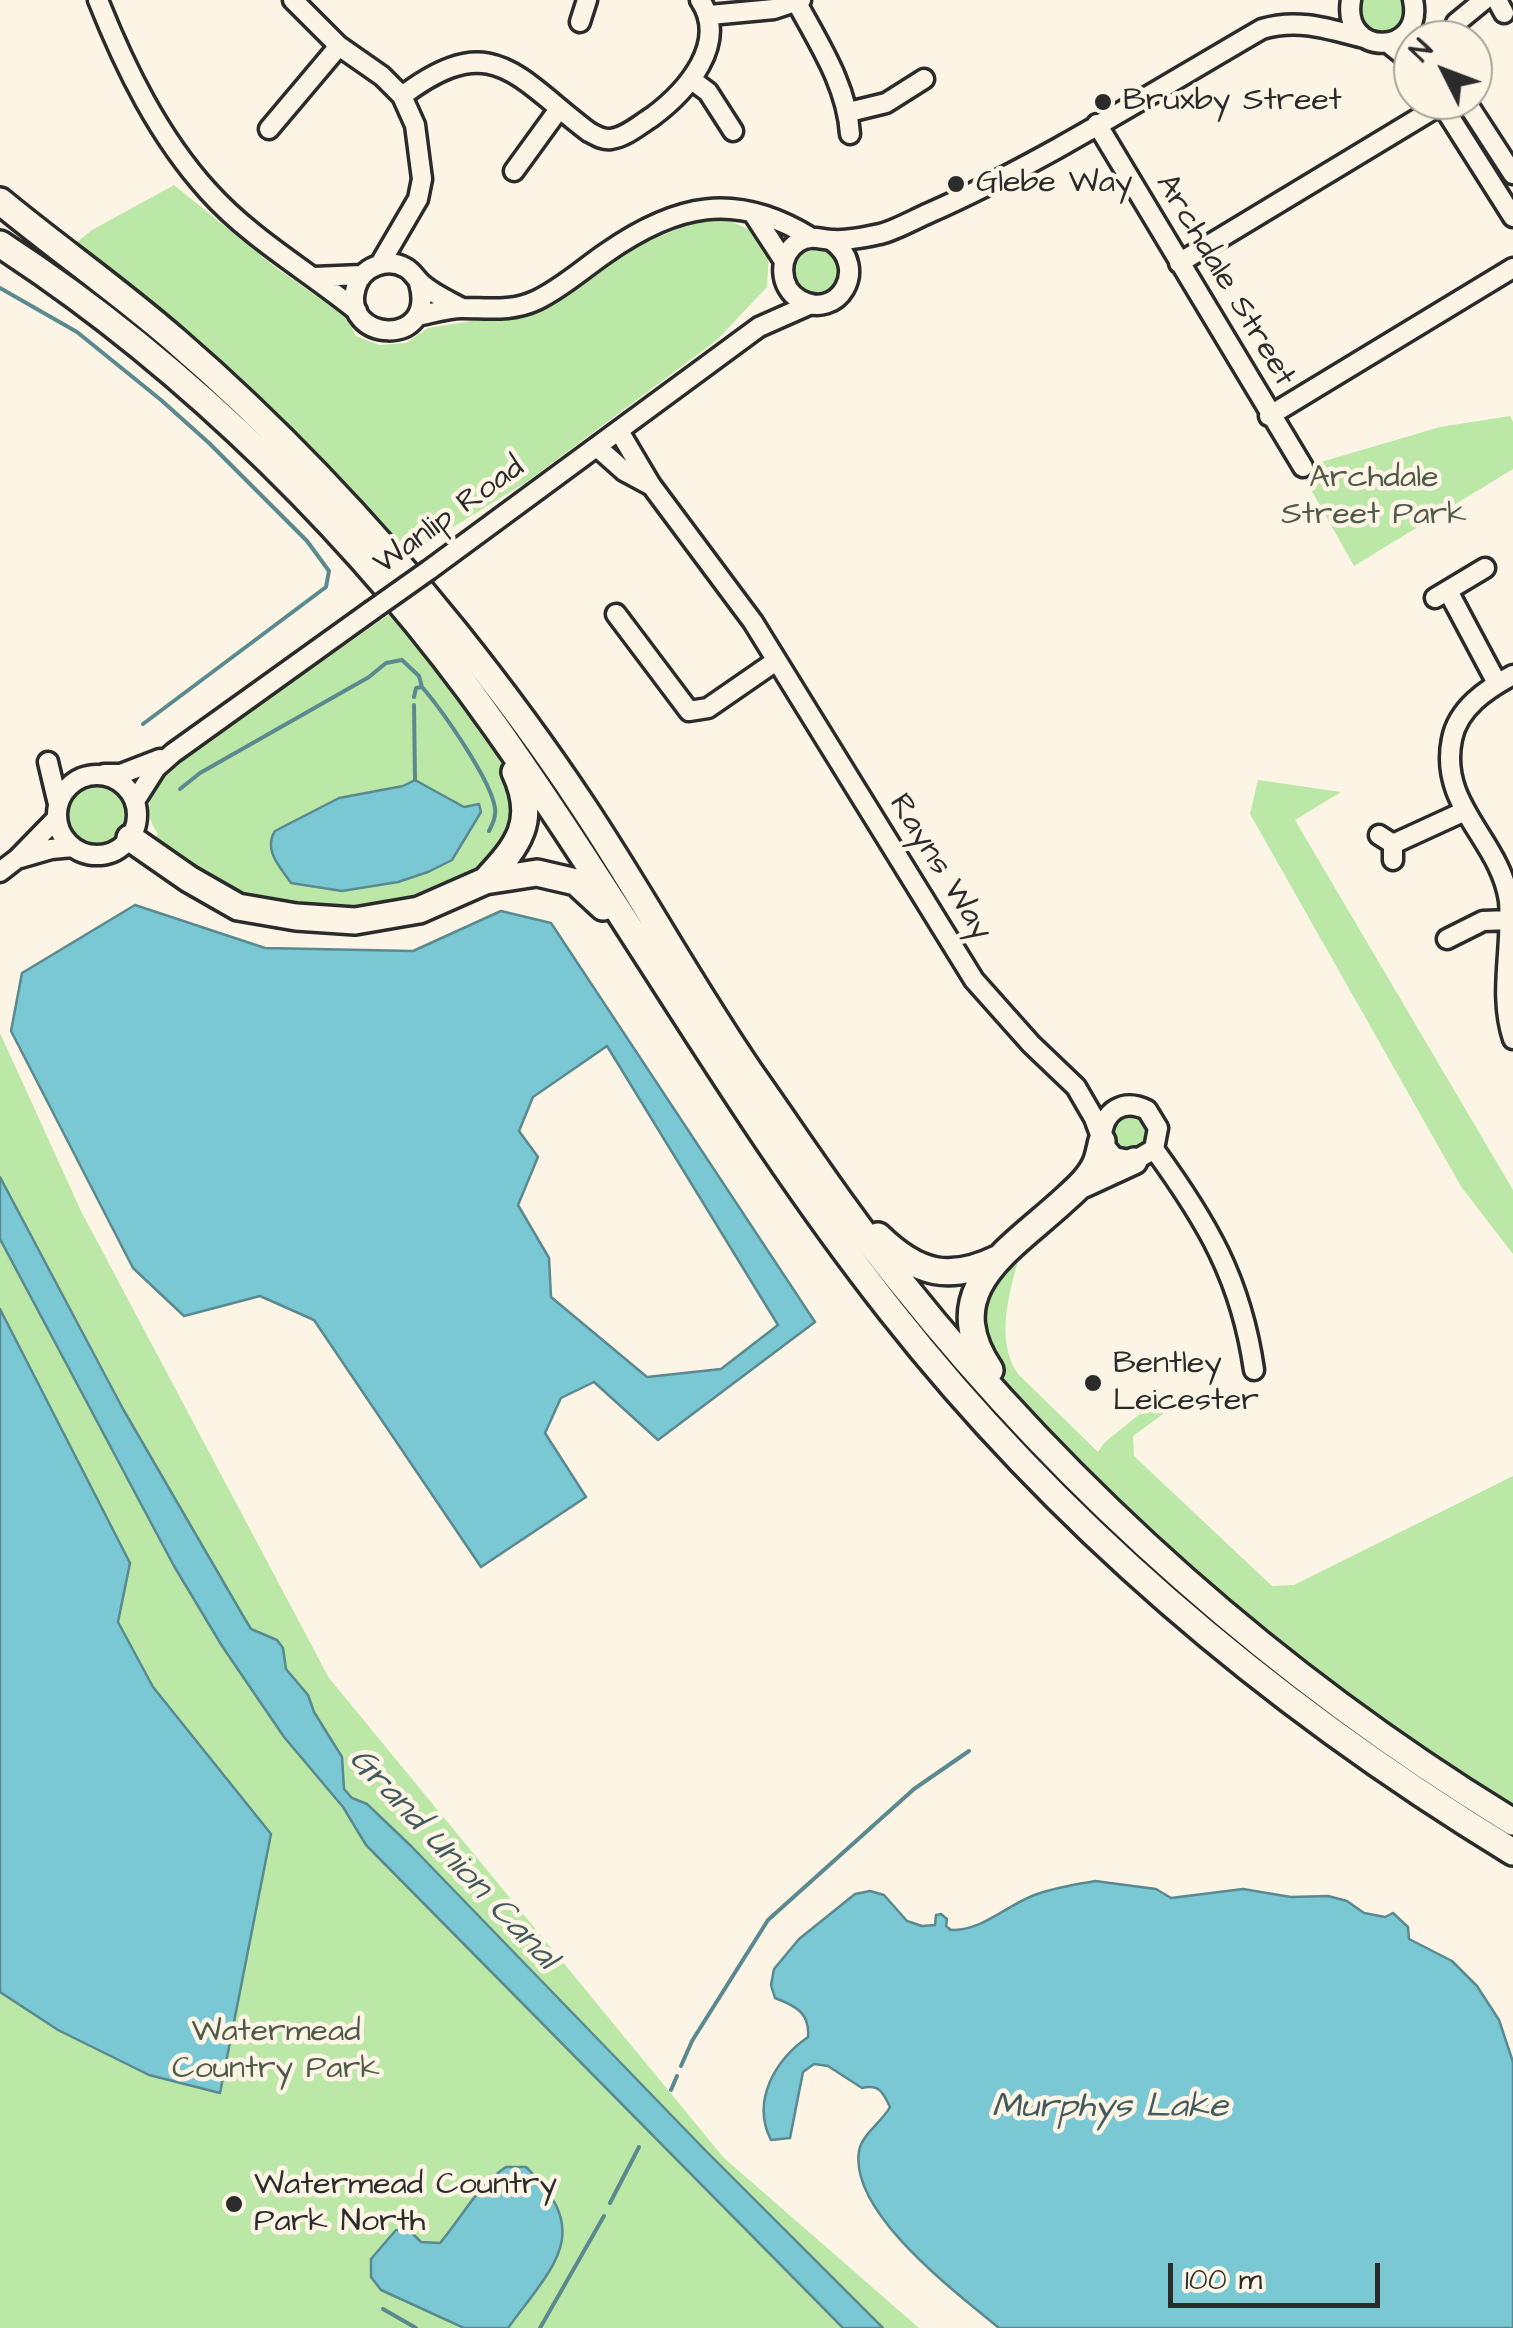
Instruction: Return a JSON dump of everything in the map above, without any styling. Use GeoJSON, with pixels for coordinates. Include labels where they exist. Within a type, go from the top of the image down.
{"type":"FeatureCollection","features":[{"type":"Feature","properties":{"kind":"highway"},"geometry":{"type":"LineString","coordinates":[[0,201],[171,336],[230,388],[394,558],[501,690],[582,805],[752,1076],[899,1280],[1034,1435],[1100,1503],[1281,1662],[1442,1778],[1513,1822]]}},
{"type":"Feature","properties":{"kind":"highway"},"geometry":{"type":"LineString","coordinates":[[0,244],[96,311],[212,407],[374,574],[494,724],[731,1090],[877,1293],[1005,1443],[1115,1554],[1208,1636],[1427,1799],[1513,1852]]}},
{"type":"Feature","properties":{"kind":"highway"},"geometry":{"type":"LineString","coordinates":[[485,882],[519,838],[526,804],[494,724]]}},
{"type":"Feature","properties":{"kind":"highway"},"geometry":{"type":"LineString","coordinates":[[130,838],[238,907],[296,917],[355,921],[419,910],[485,882],[537,873],[576,882],[596,897],[654,969]]}},
{"type":"Feature","properties":{"kind":"highway"},"geometry":{"type":"LineString","coordinates":[[1034,1435],[972,1337],[971,1301],[978,1286],[1004,1256],[1082,1185],[1096,1163],[1102,1139]]}},
{"type":"Feature","properties":{"kind":"highway"},"geometry":{"type":"LineString","coordinates":[[1082,1185],[1144,1155]]}},
{"type":"Feature","properties":{"kind":"highway"},"geometry":{"type":"LineString","coordinates":[[839,1197],[905,1258],[930,1269],[954,1274],[972,1271],[1004,1256]]}},
{"type":"Feature","properties":{"kind":"street"},"geometry":{"type":"LineString","coordinates":[[98,0],[122,60],[197,177],[257,236],[378,330],[393,332],[407,326],[422,306],[414,276],[410,217]]}},
{"type":"Feature","properties":{"kind":"street"},"geometry":{"type":"LineString","coordinates":[[293,0],[339,46],[402,96],[416,125],[422,179],[418,199],[380,264]]}},
{"type":"Feature","properties":{"kind":"street"},"geometry":{"type":"LineString","coordinates":[[580,22],[587,0]]}},
{"type":"Feature","properties":{"kind":"street"},"geometry":{"type":"LineString","coordinates":[[1461,20],[1484,0]]}},
{"type":"Feature","properties":{"kind":"street"},"geometry":{"type":"LineString","coordinates":[[402,96],[449,66],[474,60],[498,63],[589,132],[606,140],[622,136],[667,106],[692,80],[710,36],[705,8],[774,9],[799,2],[849,112],[850,134]]}},
{"type":"Feature","properties":{"kind":"street"},"geometry":{"type":"LineString","coordinates":[[1314,25],[1334,18],[1350,2]]}},
{"type":"Feature","properties":{"kind":"street"},"geometry":{"type":"LineString","coordinates":[[1350,2],[1350,18],[1364,38]]}},
{"type":"Feature","properties":{"kind":"street"},"geometry":{"type":"LineString","coordinates":[[1388,43],[1397,40],[1415,16]]}},
{"type":"Feature","properties":{"kind":"street"},"geometry":{"type":"LineString","coordinates":[[417,316],[462,308],[484,311],[536,301],[656,221],[691,210],[730,207],[779,221],[810,237],[832,240],[882,234],[974,191],[1262,28],[1281,23],[1314,25],[1393,47]]}},
{"type":"Feature","properties":{"kind":"street"},"geometry":{"type":"LineString","coordinates":[[269,129],[339,46]]}},
{"type":"Feature","properties":{"kind":"street"},"geometry":{"type":"LineString","coordinates":[[849,112],[886,103],[914,78]]}},
{"type":"Feature","properties":{"kind":"street"},"geometry":{"type":"LineString","coordinates":[[692,80],[708,92],[721,125]]}},
{"type":"Feature","properties":{"kind":"street"},"geometry":{"type":"LineString","coordinates":[[286,107],[304,122]]}},
{"type":"Feature","properties":{"kind":"street"},"geometry":{"type":"LineString","coordinates":[[514,170],[533,160],[559,109]]}},
{"type":"Feature","properties":{"kind":"street"},"geometry":{"type":"LineString","coordinates":[[1179,263],[1411,120]]}},
{"type":"Feature","properties":{"kind":"street"},"geometry":{"type":"LineString","coordinates":[[1451,120],[1513,218]]}},
{"type":"Feature","properties":{"kind":"street"},"geometry":{"type":"LineString","coordinates":[[1478,120],[1511,168]]}},
{"type":"Feature","properties":{"kind":"street","name":"Archdale Street"},"geometry":{"type":"LineString","coordinates":[[1097,124],[1303,467]]}},
{"type":"Feature","properties":{"kind":"street"},"geometry":{"type":"LineString","coordinates":[[753,214],[784,260],[786,285],[811,304],[825,303],[842,293],[848,283],[850,266],[846,254],[832,240]]}},
{"type":"Feature","properties":{"kind":"street"},"geometry":{"type":"LineString","coordinates":[[850,266],[882,234]]}},
{"type":"Feature","properties":{"kind":"street"},"geometry":{"type":"LineString","coordinates":[[784,260],[798,242],[810,237]]}},
{"type":"Feature","properties":{"kind":"street"},"geometry":{"type":"LineString","coordinates":[[314,277],[362,275],[380,264],[390,263],[462,308]]}},
{"type":"Feature","properties":{"kind":"street"},"geometry":{"type":"LineString","coordinates":[[1269,416],[1513,268]]}},
{"type":"Feature","properties":{"kind":"street"},"geometry":{"type":"LineString","coordinates":[[357,312],[356,286],[362,275]]}},
{"type":"Feature","properties":{"kind":"street","name":"Wanlip Road"},"geometry":{"type":"LineString","coordinates":[[759,327],[786,285]]}},
{"type":"Feature","properties":{"kind":"street","name":"Wanlip Road"},"geometry":{"type":"LineString","coordinates":[[135,802],[156,768],[173,754],[759,327],[811,304]]}},
{"type":"Feature","properties":{"kind":"street","name":"Rayns Way"},"geometry":{"type":"LineString","coordinates":[[619,431],[650,485],[753,622],[974,980],[1076,1087],[1102,1139]]}},
{"type":"Feature","properties":{"kind":"street","name":"Rayns Way"},"geometry":{"type":"LineString","coordinates":[[598,448],[624,471],[650,485]]}},
{"type":"Feature","properties":{"kind":"street"},"geometry":{"type":"LineString","coordinates":[[1486,568],[1441,594],[1505,679],[1477,697],[1454,730],[1448,770],[1465,811],[1507,865],[1511,973],[1508,1025],[1513,1039]]}},
{"type":"Feature","properties":{"kind":"street"},"geometry":{"type":"LineString","coordinates":[[616,614],[690,711],[708,708],[776,660]]}},
{"type":"Feature","properties":{"kind":"street","name":"Wanlip Road"},"geometry":{"type":"LineString","coordinates":[[93,775],[120,774],[173,754]]}},
{"type":"Feature","properties":{"kind":"street"},"geometry":{"type":"LineString","coordinates":[[18,858],[51,848],[73,847],[94,855],[107,854],[130,838],[136,824],[135,802],[117,780],[48,762],[60,832],[73,847]]}},
{"type":"Feature","properties":{"kind":"street"},"geometry":{"type":"LineString","coordinates":[[0,872],[18,858],[57,811],[69,786],[93,775]]}},
{"type":"Feature","properties":{"kind":"street"},"geometry":{"type":"LineString","coordinates":[[1388,847],[1465,811]]}},
{"type":"Feature","properties":{"kind":"street"},"geometry":{"type":"LineString","coordinates":[[1436,923],[1450,944],[1482,921],[1510,920]]}},
{"type":"Feature","properties":{"kind":"street","name":"Rayns Way"},"geometry":{"type":"LineString","coordinates":[[1076,1087],[1128,1105]]}},
{"type":"Feature","properties":{"kind":"street"},"geometry":{"type":"LineString","coordinates":[[1138,1106],[1154,1117],[1158,1138],[1144,1155],[1114,1157],[1102,1139],[1106,1118],[1119,1107],[1138,1106]]}},
{"type":"Feature","properties":{"kind":"street"},"geometry":{"type":"LineString","coordinates":[[1144,1155],[1210,1231],[1227,1264],[1248,1331],[1254,1370]]}},
{"type":"Feature","properties":{"kind":"green space"},"geometry":{"type":"Polygon","coordinates":[[[1358,0],[1406,0],[1404,20],[1393,20],[1390,36],[1368,30],[1360,17],[1358,0]]]}},
{"type":"Feature","properties":{"kind":"green space"},"geometry":{"type":"Polygon","coordinates":[[[174,185],[275,267],[346,317],[356,336],[379,345],[406,343],[428,328],[541,310],[634,248],[697,220],[730,221],[757,233],[769,252],[767,287],[717,340],[528,481],[411,553],[274,418],[72,246],[92,230],[174,185]]]}},
{"type":"Feature","properties":{"kind":"green space"},"geometry":{"type":"Polygon","coordinates":[[[816,247],[832,254],[839,270],[832,286],[816,293],[800,286],[793,270],[800,254],[816,247]]]}},
{"type":"Feature","properties":{"kind":"green space","name":"Archdale Street Park"},"geometry":{"type":"Polygon","coordinates":[[[1510,416],[1513,469],[1354,566],[1301,472],[1321,462],[1440,427],[1510,416]]]}},
{"type":"Feature","properties":{"kind":"green space"},"geometry":{"type":"Polygon","coordinates":[[[393,612],[486,737],[513,789],[515,822],[507,843],[493,859],[465,879],[427,896],[387,907],[303,908],[262,899],[224,884],[188,863],[156,836],[149,807],[154,791],[170,767],[393,612]]]}},
{"type":"Feature","properties":{"kind":"green space"},"geometry":{"type":"Polygon","coordinates":[[[97,775],[112,778],[125,787],[134,800],[134,830],[125,843],[112,852],[97,855],[82,852],[69,843],[60,830],[57,815],[60,800],[69,787],[82,778],[97,775]]]}},
{"type":"Feature","properties":{"kind":"green space"},"geometry":{"type":"Polygon","coordinates":[[[1258,780],[1341,792],[1295,820],[1513,1190],[1513,1254],[1462,1188],[1250,814],[1258,780]]]}},
{"type":"Feature","properties":{"kind":"green space","name":"Watermead Country Park"},"geometry":{"type":"Polygon","coordinates":[[[0,1033],[81,1211],[329,1678],[724,2158],[919,2328],[0,2328],[0,1033]]]}},
{"type":"Feature","properties":{"kind":"green space"},"geometry":{"type":"Polygon","coordinates":[[[1138,1106],[1158,1138],[1124,1161],[1102,1127],[1138,1106]]]}},
{"type":"Feature","properties":{"kind":"green space"},"geometry":{"type":"Polygon","coordinates":[[[1020,1255],[1006,1316],[1007,1347],[1018,1374],[1098,1452],[1158,1399],[1166,1412],[1133,1436],[1134,1456],[1272,1586],[1294,1585],[1513,1476],[1513,1822],[1441,1778],[1099,1503],[986,1363],[979,1286],[1020,1255]]]}},
{"type":"Feature","properties":{"kind":"water"},"geometry":{"type":"Polygon","coordinates":[[[415,780],[464,807],[479,804],[481,812],[452,860],[398,882],[342,891],[291,883],[278,865],[271,845],[275,831],[339,798],[403,786],[415,780]]]}},
{"type":"Feature","properties":{"kind":"water"},"geometry":{"type":"Polygon","coordinates":[[[135,905],[265,948],[413,951],[501,911],[551,923],[815,1322],[658,1440],[594,1382],[561,1398],[545,1433],[586,1497],[481,1567],[314,1320],[260,1296],[184,1316],[133,1268],[11,1031],[22,973],[135,905]],[[607,1046],[533,1097],[519,1131],[538,1157],[518,1205],[549,1258],[551,1297],[647,1377],[721,1369],[778,1325],[607,1046]]]}},
{"type":"Feature","properties":{"kind":"water"},"geometry":{"type":"Polygon","coordinates":[[[0,1177],[123,1409],[251,1629],[277,1640],[283,1648],[286,1669],[308,1695],[342,1757],[344,1789],[352,1798],[367,1804],[412,1847],[883,2328],[843,2328],[366,1845],[343,1807],[284,1737],[174,1566],[0,1239],[0,1177]]]}},
{"type":"Feature","properties":{"kind":"water"},"geometry":{"type":"Polygon","coordinates":[[[0,1309],[130,1563],[118,1622],[153,1687],[271,1834],[220,2093],[149,2075],[58,2030],[0,1992],[0,1309]]]}},
{"type":"Feature","properties":{"kind":"water","name":"Murphys Lake"},"geometry":{"type":"Polygon","coordinates":[[[1095,1881],[1156,1889],[1171,1898],[1243,1889],[1291,1897],[1328,1896],[1347,1901],[1364,1913],[1385,1917],[1393,1913],[1408,1927],[1409,1939],[1452,1961],[1477,1986],[1499,2020],[1513,2062],[1513,2328],[999,2328],[910,2250],[871,2200],[860,2175],[859,2151],[890,2107],[880,2090],[862,2088],[828,2066],[814,2064],[803,2072],[790,2138],[771,2140],[764,2111],[770,2082],[785,2057],[808,2037],[804,2016],[775,1998],[771,1985],[774,1969],[799,1939],[855,1894],[870,1891],[884,1895],[907,1921],[922,1926],[935,1925],[936,1915],[941,1914],[951,1930],[983,1922],[1040,1893],[1095,1881]]]}},
{"type":"Feature","properties":{"kind":"water"},"geometry":{"type":"Polygon","coordinates":[[[506,2167],[526,2167],[547,2190],[559,2211],[562,2231],[552,2267],[508,2328],[464,2328],[381,2290],[371,2277],[371,2259],[396,2230],[409,2230],[421,2242],[440,2243],[478,2192],[506,2167]]]}},
{"type":"Feature","properties":{"kind":"waterway"},"geometry":{"type":"LineString","coordinates":[[0,288],[77,332],[161,400],[307,541],[329,571],[326,587],[143,724]]}},
{"type":"Feature","properties":{"kind":"waterway"},"geometry":{"type":"LineString","coordinates":[[180,789],[200,773],[369,677],[386,663],[402,660],[419,676],[422,687],[485,781],[495,808],[489,831]]}},
{"type":"Feature","properties":{"kind":"waterway"},"geometry":{"type":"LineString","coordinates":[[414,697],[416,688],[422,687]]}},
{"type":"Feature","properties":{"kind":"waterway"},"geometry":{"type":"LineString","coordinates":[[414,705],[415,780]]}},
{"type":"Feature","properties":{"kind":"waterway"},"geometry":{"type":"LineString","coordinates":[[681,2066],[692,2041],[768,1920],[914,1789],[969,1751]]}},
{"type":"Feature","properties":{"kind":"waterway"},"geometry":{"type":"LineString","coordinates":[[671,2090],[677,2076]]}},
{"type":"Feature","properties":{"kind":"waterway"},"geometry":{"type":"LineString","coordinates":[[610,2203],[639,2147]]}},
{"type":"Feature","properties":{"kind":"waterway"},"geometry":{"type":"LineString","coordinates":[[540,2328],[604,2216]]}},
{"type":"Feature","properties":{"kind":"waterway"},"geometry":{"type":"LineString","coordinates":[[383,2309],[416,2328]]}},
{"type":"Feature","properties":{"kind":"place","name":"Bruxby Street"},"geometry":{"type":"Point","coordinates":[1103,102]}},
{"type":"Feature","properties":{"kind":"place","name":"Glebe Way"},"geometry":{"type":"Point","coordinates":[956,184]}},
{"type":"Feature","properties":{"kind":"place","name":"Bentley Leicester"},"geometry":{"type":"Point","coordinates":[1093,1383]}},
{"type":"Feature","properties":{"kind":"place","name":"Watermead Country Park North"},"geometry":{"type":"Point","coordinates":[234,2204]}},
{"type":"Feature","properties":{"kind":"water label","name":"Grand Union Canal"},"geometry":{"type":"Point","coordinates":[452,1860]}}]}
